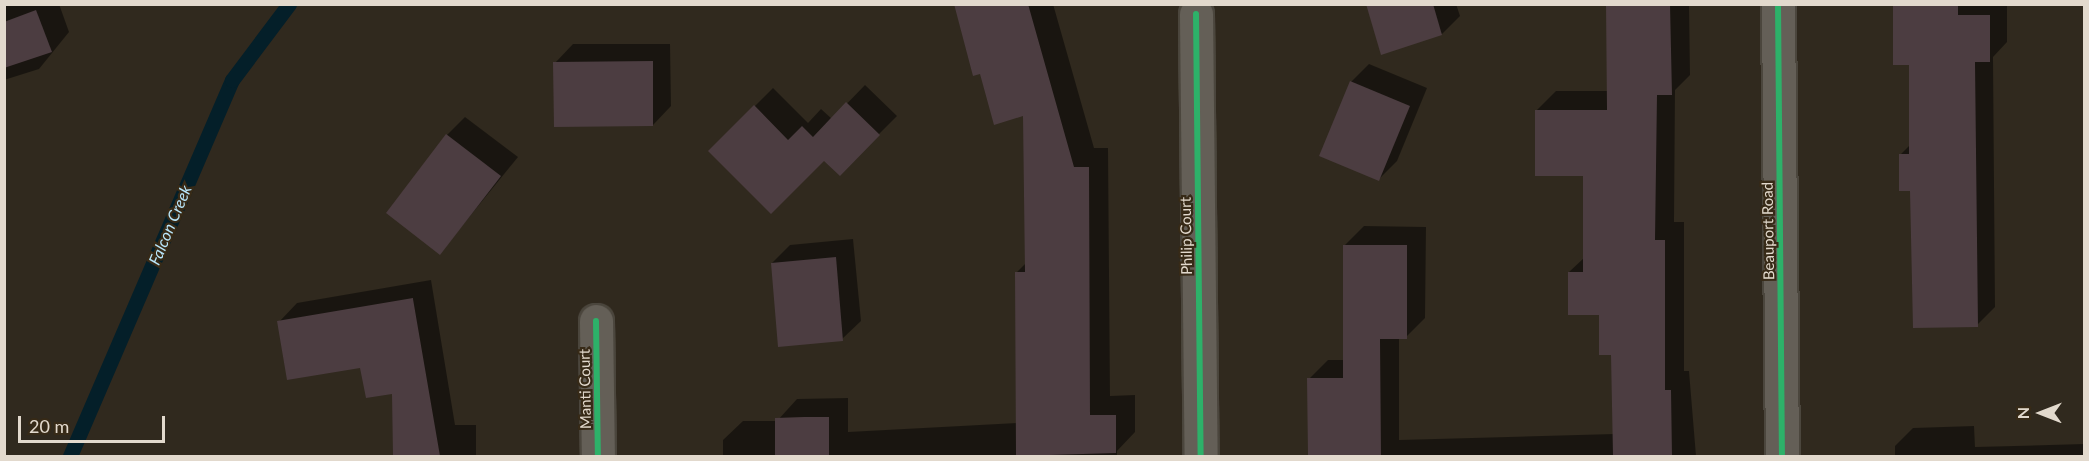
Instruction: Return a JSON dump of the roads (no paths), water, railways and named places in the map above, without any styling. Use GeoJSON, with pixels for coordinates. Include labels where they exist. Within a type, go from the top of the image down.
{"type":"FeatureCollection","features":[{"type":"Feature","properties":{"kind":"street","name":"Beauport Road"},"geometry":{"type":"LineString","coordinates":[[1778,4],[1782,456]]}},
{"type":"Feature","properties":{"kind":"street","name":"Philip Court"},"geometry":{"type":"LineString","coordinates":[[1196,14],[1201,456]]}},
{"type":"Feature","properties":{"kind":"street","name":"Manti Court"},"geometry":{"type":"LineString","coordinates":[[596,321],[598,456]]}},
{"type":"Feature","properties":{"kind":"waterway","name":"Falcon Creek"},"geometry":{"type":"LineString","coordinates":[[70,456],[232,80],[289,4]]}}]}
